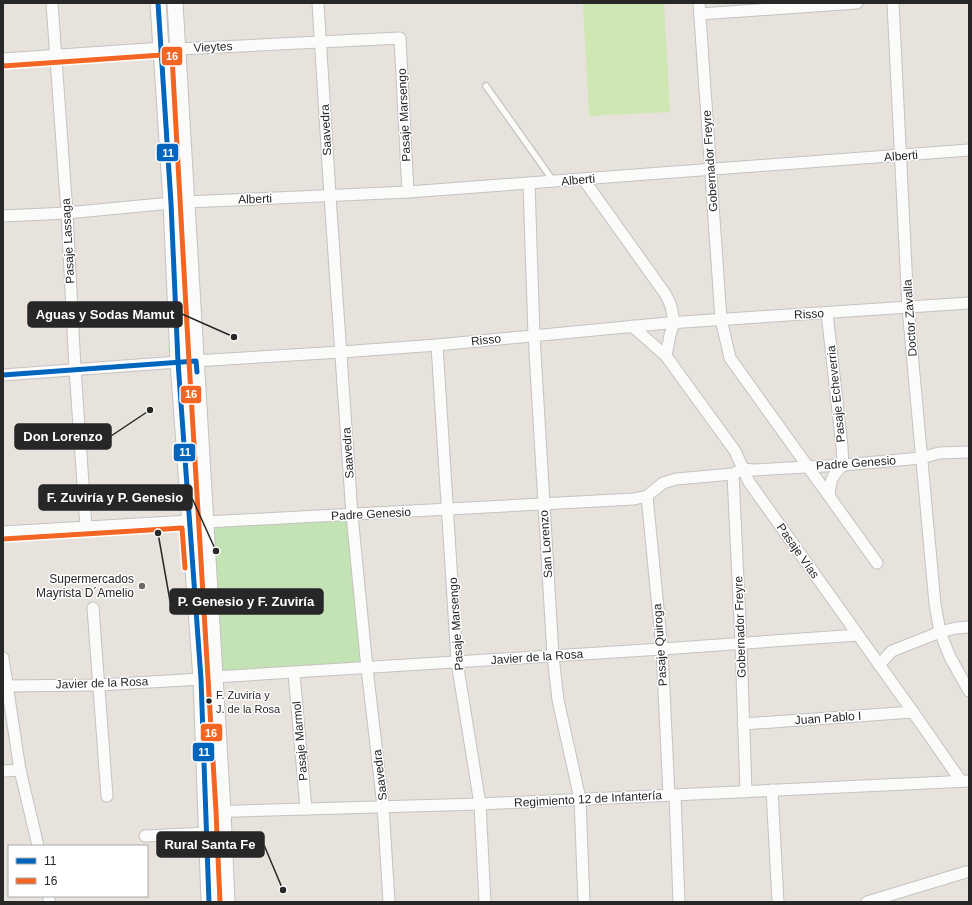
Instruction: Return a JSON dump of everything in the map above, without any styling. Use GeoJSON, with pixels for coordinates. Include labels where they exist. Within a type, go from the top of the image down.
{"type":"FeatureCollection","features":[{"type":"Feature","properties":{"kind":"main road"},"geometry":{"type":"LineString","coordinates":[[158,3],[171,203],[178,362],[189,521],[223,811],[227,902]]}},
{"type":"Feature","properties":{"kind":"main road"},"geometry":{"type":"LineString","coordinates":[[175,3],[179,49],[206,522],[208,678],[206,812],[209,902]]}},
{"type":"Feature","properties":{"kind":"street","name":"Pasaje Lassaga"},"geometry":{"type":"LineString","coordinates":[[52,3],[67,213],[75,369],[86,527]]}},
{"type":"Feature","properties":{"kind":"street","name":"Saavedra"},"geometry":{"type":"LineString","coordinates":[[318,3],[352,514],[367,668],[383,806],[389,902]]}},
{"type":"Feature","properties":{"kind":"street"},"geometry":{"type":"LineString","coordinates":[[700,9],[857,3]]}},
{"type":"Feature","properties":{"kind":"street","name":"Doctor Zavalla"},"geometry":{"type":"LineString","coordinates":[[893,3],[902,156],[908,308],[935,604],[940,632]]}},
{"type":"Feature","properties":{"kind":"street","name":"Gobernador Freyre"},"geometry":{"type":"LineString","coordinates":[[700,9],[721,319]]}},
{"type":"Feature","properties":{"kind":"street","name":"Vieytes"},"geometry":{"type":"LineString","coordinates":[[3,59],[162,48],[179,49],[400,38]]}},
{"type":"Feature","properties":{"kind":"street","name":"Pasaje Marsengo"},"geometry":{"type":"LineString","coordinates":[[400,38],[408,192]]}},
{"type":"Feature","properties":{"kind":"street","name":"Alberti"},"geometry":{"type":"LineString","coordinates":[[187,202],[408,192],[530,184],[969,150]]}},
{"type":"Feature","properties":{"kind":"street"},"geometry":{"type":"LineString","coordinates":[[584,180],[666,295],[671,306],[674,322],[666,356]]}},
{"type":"Feature","properties":{"kind":"street","name":"San Lorenzo"},"geometry":{"type":"LineString","coordinates":[[530,184],[534,335],[553,656],[558,700],[580,799],[584,902]]}},
{"type":"Feature","properties":{"kind":"street"},"geometry":{"type":"LineString","coordinates":[[3,216],[67,213],[171,203]]}},
{"type":"Feature","properties":{"kind":"street","name":"Risso"},"geometry":{"type":"LineString","coordinates":[[3,375],[437,345],[674,322],[969,304]]}},
{"type":"Feature","properties":{"kind":"street","name":"Pasaje Echeverria"},"geometry":{"type":"LineString","coordinates":[[827,313],[841,440],[842,465]]}},
{"type":"Feature","properties":{"kind":"street"},"geometry":{"type":"LineString","coordinates":[[721,319],[730,358],[877,563]]}},
{"type":"Feature","properties":{"kind":"street","name":"Pasaje Vías"},"geometry":{"type":"LineString","coordinates":[[632,326],[666,356],[735,451],[738,471],[749,482],[858,636],[965,781]]}},
{"type":"Feature","properties":{"kind":"street","name":"Pasaje Marsengo"},"geometry":{"type":"LineString","coordinates":[[437,345],[458,662],[480,804],[485,902]]}},
{"type":"Feature","properties":{"kind":"street","name":"Padre Genesio"},"geometry":{"type":"LineString","coordinates":[[3,532],[189,521],[206,522],[448,510],[634,499],[647,496],[663,483],[676,479],[738,471],[842,465],[922,458],[939,453],[969,452]]}},
{"type":"Feature","properties":{"kind":"street"},"geometry":{"type":"LineString","coordinates":[[829,495],[830,481],[833,474],[842,465]]}},
{"type":"Feature","properties":{"kind":"street","name":"Gobernador Freyre"},"geometry":{"type":"LineString","coordinates":[[738,471],[741,644],[746,792]]}},
{"type":"Feature","properties":{"kind":"street","name":"Pasaje Quiroga"},"geometry":{"type":"LineString","coordinates":[[647,496],[662,650],[679,902]]}},
{"type":"Feature","properties":{"kind":"street"},"geometry":{"type":"LineString","coordinates":[[93,608],[106,796]]}},
{"type":"Feature","properties":{"kind":"street"},"geometry":{"type":"LineString","coordinates":[[879,665],[892,651],[940,632],[956,628],[969,627]]}},
{"type":"Feature","properties":{"kind":"street"},"geometry":{"type":"LineString","coordinates":[[940,632],[950,657],[969,691]]}},
{"type":"Feature","properties":{"kind":"street","name":"Javier de la Rosa"},"geometry":{"type":"LineString","coordinates":[[5,686],[99,684],[208,678],[662,650],[858,636]]}},
{"type":"Feature","properties":{"kind":"street"},"geometry":{"type":"LineString","coordinates":[[3,658],[5,686],[20,770],[38,845]]}},
{"type":"Feature","properties":{"kind":"street","name":"Pasaje Marmol"},"geometry":{"type":"LineString","coordinates":[[294,672],[306,809]]}},
{"type":"Feature","properties":{"kind":"street","name":"Juan Pablo I"},"geometry":{"type":"LineString","coordinates":[[743,724],[913,712]]}},
{"type":"Feature","properties":{"kind":"street"},"geometry":{"type":"LineString","coordinates":[[3,771],[20,770]]}},
{"type":"Feature","properties":{"kind":"street","name":"Regimiento 12 de Infantería"},"geometry":{"type":"LineString","coordinates":[[206,812],[480,804],[965,781]]}},
{"type":"Feature","properties":{"kind":"street"},"geometry":{"type":"LineString","coordinates":[[772,790],[778,902]]}},
{"type":"Feature","properties":{"kind":"street"},"geometry":{"type":"LineString","coordinates":[[145,836],[207,833]]}},
{"type":"Feature","properties":{"kind":"street"},"geometry":{"type":"LineString","coordinates":[[867,902],[966,872]]}},
{"type":"Feature","properties":{"kind":"lane"},"geometry":{"type":"LineString","coordinates":[[486,86],[554,182]]}},
{"type":"Feature","properties":{"kind":"green space"},"geometry":{"type":"Polygon","coordinates":[[[583,3],[664,3],[670,112],[589,116],[583,3]]]}},
{"type":"Feature","properties":{"kind":"green space"},"geometry":{"type":"Polygon","coordinates":[[[351,516],[364,666],[218,675],[208,523],[351,516]]]}},
{"type":"Feature","properties":{"kind":"transit line","name":"11"},"geometry":{"type":"LineString","coordinates":[[158,3],[171,203],[178,362],[201,679],[209,902]]}},
{"type":"Feature","properties":{"kind":"transit line","name":"16"},"geometry":{"type":"LineString","coordinates":[[3,66],[162,55],[172,56],[220,902]]}},
{"type":"Feature","properties":{"kind":"transit line","name":"11"},"geometry":{"type":"LineString","coordinates":[[3,375],[196,361],[197,372]]}},
{"type":"Feature","properties":{"kind":"transit line","name":"16"},"geometry":{"type":"LineString","coordinates":[[3,539],[182,528],[185,568]]}},
{"type":"Feature","properties":{"kind":"place","name":"Aguas y Sodas Mamut"},"geometry":{"type":"Point","coordinates":[234,337]}},
{"type":"Feature","properties":{"kind":"place","name":"Don Lorenzo"},"geometry":{"type":"Point","coordinates":[150,410]}},
{"type":"Feature","properties":{"kind":"place","name":"P. Genesio y F. Zuviría"},"geometry":{"type":"Point","coordinates":[158,533]}},
{"type":"Feature","properties":{"kind":"place","name":"F. Zuviría y P. Genesio"},"geometry":{"type":"Point","coordinates":[216,551]}},
{"type":"Feature","properties":{"kind":"place","name":"Supermercados Mayrista D´Amelio"},"geometry":{"type":"Point","coordinates":[142,586]}},
{"type":"Feature","properties":{"kind":"place","name":"F. Zuviría y J. de la Rosa"},"geometry":{"type":"Point","coordinates":[209,701]}},
{"type":"Feature","properties":{"kind":"place","name":"Rural Santa Fe"},"geometry":{"type":"Point","coordinates":[283,890]}}]}
